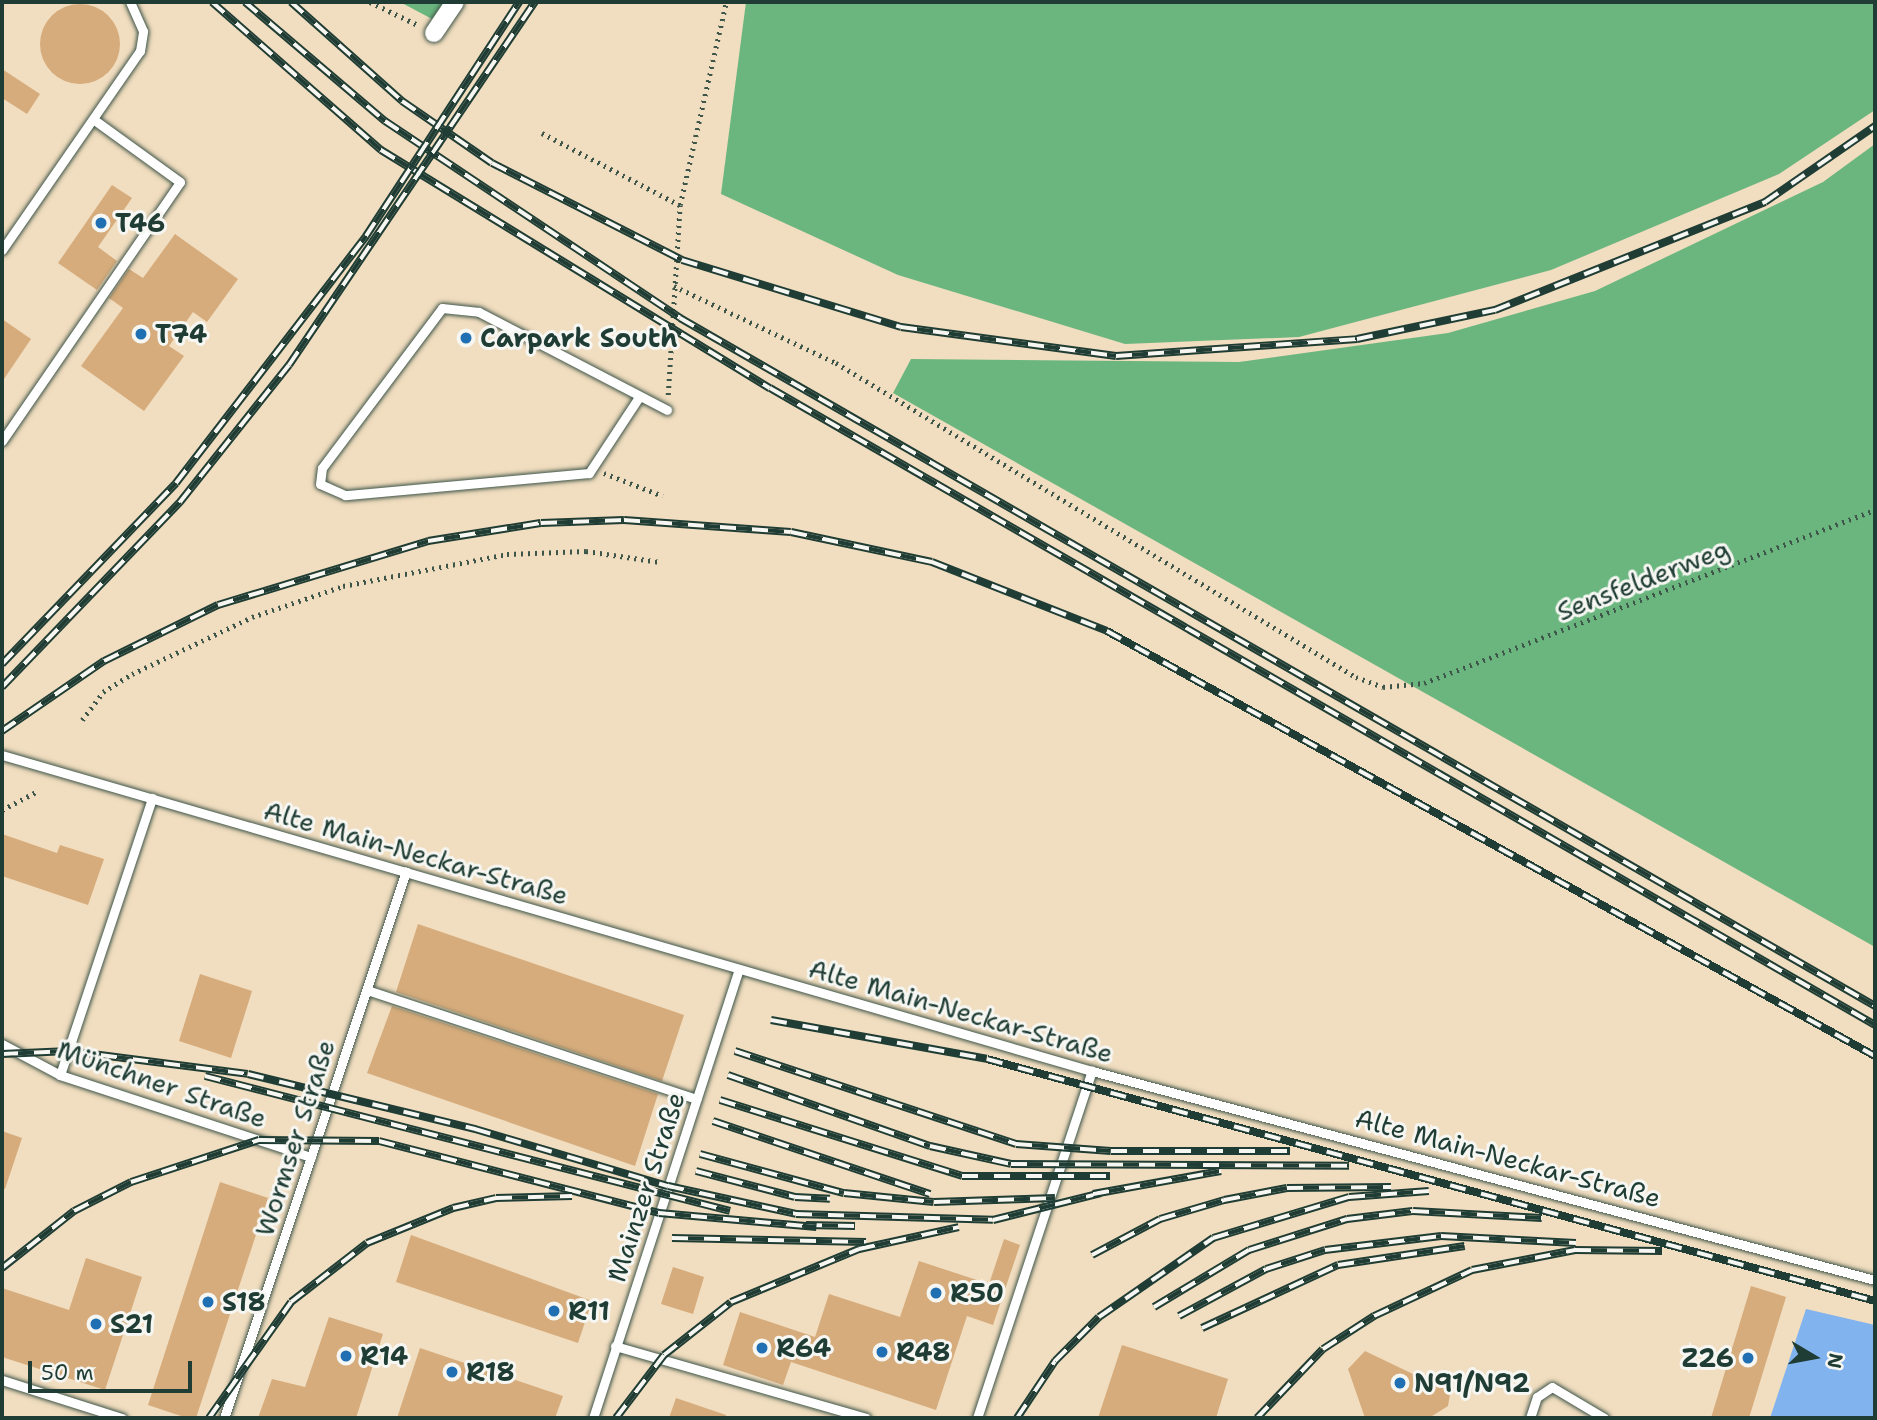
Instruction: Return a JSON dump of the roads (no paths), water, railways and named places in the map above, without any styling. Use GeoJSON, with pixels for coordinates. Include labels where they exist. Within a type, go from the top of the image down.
{"type":"FeatureCollection","features":[{"type":"Feature","properties":{"kind":"street"},"geometry":{"type":"LineString","coordinates":[[434,33],[454,2]]}},
{"type":"Feature","properties":{"kind":"lane"},"geometry":{"type":"LineString","coordinates":[[2,248],[140,51],[143,31],[130,2]]}},
{"type":"Feature","properties":{"kind":"lane"},"geometry":{"type":"LineString","coordinates":[[2,441],[180,182],[93,119]]}},
{"type":"Feature","properties":{"kind":"lane"},"geometry":{"type":"LineString","coordinates":[[639,397],[593,468],[345,495],[320,484],[322,468],[442,308],[479,312],[667,410]]}},
{"type":"Feature","properties":{"kind":"lane","name":"Alte Main-Neckar-Straße"},"geometry":{"type":"LineString","coordinates":[[2,755],[1092,1071],[1875,1280]]}},
{"type":"Feature","properties":{"kind":"lane"},"geometry":{"type":"LineString","coordinates":[[60,1075],[152,798]]}},
{"type":"Feature","properties":{"kind":"lane","name":"Wormser Straße"},"geometry":{"type":"LineString","coordinates":[[224,1418],[405,871]]}},
{"type":"Feature","properties":{"kind":"lane","name":"Mainzer Straße"},"geometry":{"type":"LineString","coordinates":[[593,1418],[739,969]]}},
{"type":"Feature","properties":{"kind":"lane"},"geometry":{"type":"LineString","coordinates":[[367,990],[696,1099]]}},
{"type":"Feature","properties":{"kind":"lane","name":"Münchner Straße"},"geometry":{"type":"LineString","coordinates":[[2,1044],[60,1075],[311,1157]]}},
{"type":"Feature","properties":{"kind":"lane"},"geometry":{"type":"LineString","coordinates":[[977,1418],[1092,1071]]}},
{"type":"Feature","properties":{"kind":"lane"},"geometry":{"type":"LineString","coordinates":[[615,1346],[866,1418]]}},
{"type":"Feature","properties":{"kind":"lane"},"geometry":{"type":"LineString","coordinates":[[2,1380],[122,1418]]}},
{"type":"Feature","properties":{"kind":"lane"},"geometry":{"type":"LineString","coordinates":[[1530,1418],[1537,1397],[1552,1387],[1604,1418]]}},
{"type":"Feature","properties":{"kind":"water"},"geometry":{"type":"Polygon","coordinates":[[[1806,1309],[1875,1325],[1875,1418],[1770,1418],[1806,1309]]]}},
{"type":"Feature","properties":{"kind":"railway"},"geometry":{"type":"LineString","coordinates":[[212,2],[381,150],[770,388],[1875,1025]]}},
{"type":"Feature","properties":{"kind":"railway"},"geometry":{"type":"LineString","coordinates":[[245,2],[385,121],[680,318],[1875,1006]]}},
{"type":"Feature","properties":{"kind":"railway"},"geometry":{"type":"LineString","coordinates":[[291,2],[402,101],[492,163],[682,260],[901,327],[1116,356],[1357,339],[1495,310],[1765,202],[1875,126]]}},
{"type":"Feature","properties":{"kind":"railway"},"geometry":{"type":"LineString","coordinates":[[2,664],[176,483],[366,236],[519,2]]}},
{"type":"Feature","properties":{"kind":"railway"},"geometry":{"type":"LineString","coordinates":[[2,687],[180,502],[289,365],[535,2]]}},
{"type":"Feature","properties":{"kind":"railway"},"geometry":{"type":"LineString","coordinates":[[2,731],[104,661],[218,605],[428,541],[541,523],[624,520],[791,532],[932,562],[1107,631],[1875,1056]]}},
{"type":"Feature","properties":{"kind":"railway"},"geometry":{"type":"LineString","coordinates":[[771,1020],[987,1059],[1875,1301]]}},
{"type":"Feature","properties":{"kind":"railway"},"geometry":{"type":"LineString","coordinates":[[2,1054],[69,1051],[248,1074],[475,1129],[668,1186],[796,1214],[993,1220],[1101,1193]]}},
{"type":"Feature","properties":{"kind":"railway"},"geometry":{"type":"LineString","coordinates":[[735,1051],[1016,1144],[1111,1151],[1290,1151]]}},
{"type":"Feature","properties":{"kind":"railway"},"geometry":{"type":"LineString","coordinates":[[728,1075],[930,1146],[1011,1164],[1349,1166]]}},
{"type":"Feature","properties":{"kind":"railway"},"geometry":{"type":"LineString","coordinates":[[205,1076],[730,1211]]}},
{"type":"Feature","properties":{"kind":"railway"},"geometry":{"type":"LineString","coordinates":[[720,1100],[962,1176],[1110,1176]]}},
{"type":"Feature","properties":{"kind":"railway"},"geometry":{"type":"LineString","coordinates":[[713,1121],[930,1194]]}},
{"type":"Feature","properties":{"kind":"railway"},"geometry":{"type":"LineString","coordinates":[[2,1268],[74,1211],[131,1182],[259,1140],[379,1141],[659,1213],[816,1227]]}},
{"type":"Feature","properties":{"kind":"railway"},"geometry":{"type":"LineString","coordinates":[[700,1154],[844,1193],[934,1202],[1055,1198]]}},
{"type":"Feature","properties":{"kind":"railway"},"geometry":{"type":"LineString","coordinates":[[696,1171],[795,1197],[830,1199]]}},
{"type":"Feature","properties":{"kind":"railway"},"geometry":{"type":"LineString","coordinates":[[1093,1194],[1221,1171]]}},
{"type":"Feature","properties":{"kind":"railway"},"geometry":{"type":"LineString","coordinates":[[1092,1255],[1160,1219],[1224,1200],[1287,1188],[1391,1187]]}},
{"type":"Feature","properties":{"kind":"railway"},"geometry":{"type":"LineString","coordinates":[[1017,1418],[1055,1361],[1099,1317],[1213,1238],[1349,1197],[1429,1191]]}},
{"type":"Feature","properties":{"kind":"railway"},"geometry":{"type":"LineString","coordinates":[[209,1418],[291,1302],[367,1243],[453,1208],[496,1198],[572,1196]]}},
{"type":"Feature","properties":{"kind":"railway"},"geometry":{"type":"LineString","coordinates":[[1154,1307],[1249,1250],[1347,1219],[1413,1211],[1542,1218]]}},
{"type":"Feature","properties":{"kind":"railway"},"geometry":{"type":"LineString","coordinates":[[806,1225],[855,1226]]}},
{"type":"Feature","properties":{"kind":"railway"},"geometry":{"type":"LineString","coordinates":[[616,1418],[664,1355],[731,1302],[859,1249],[959,1227]]}},
{"type":"Feature","properties":{"kind":"railway"},"geometry":{"type":"LineString","coordinates":[[1179,1316],[1266,1269],[1325,1250],[1441,1236],[1576,1243]]}},
{"type":"Feature","properties":{"kind":"railway"},"geometry":{"type":"LineString","coordinates":[[672,1238],[866,1242]]}},
{"type":"Feature","properties":{"kind":"railway"},"geometry":{"type":"LineString","coordinates":[[1202,1328],[1338,1265],[1465,1246]]}},
{"type":"Feature","properties":{"kind":"railway"},"geometry":{"type":"LineString","coordinates":[[1257,1418],[1323,1349],[1374,1316],[1472,1270],[1575,1250],[1662,1251]]}},
{"type":"Feature","properties":{"kind":"place","name":"T46"},"geometry":{"type":"Point","coordinates":[101,223]}},
{"type":"Feature","properties":{"kind":"place","name":"T74"},"geometry":{"type":"Point","coordinates":[141,334]}},
{"type":"Feature","properties":{"kind":"place","name":"Carpark South"},"geometry":{"type":"Point","coordinates":[466,338]}},
{"type":"Feature","properties":{"kind":"place","name":"R50"},"geometry":{"type":"Point","coordinates":[936,1293]}},
{"type":"Feature","properties":{"kind":"place","name":"S18"},"geometry":{"type":"Point","coordinates":[208,1302]}},
{"type":"Feature","properties":{"kind":"place","name":"R11"},"geometry":{"type":"Point","coordinates":[554,1311]}},
{"type":"Feature","properties":{"kind":"place","name":"S21"},"geometry":{"type":"Point","coordinates":[96,1324]}},
{"type":"Feature","properties":{"kind":"place","name":"R64"},"geometry":{"type":"Point","coordinates":[762,1348]}},
{"type":"Feature","properties":{"kind":"place","name":"R48"},"geometry":{"type":"Point","coordinates":[882,1352]}},
{"type":"Feature","properties":{"kind":"place","name":"R14"},"geometry":{"type":"Point","coordinates":[346,1356]}},
{"type":"Feature","properties":{"kind":"place","name":"Z26"},"geometry":{"type":"Point","coordinates":[1748,1358]}},
{"type":"Feature","properties":{"kind":"place","name":"R18"},"geometry":{"type":"Point","coordinates":[452,1372]}},
{"type":"Feature","properties":{"kind":"place","name":"N91/N92"},"geometry":{"type":"Point","coordinates":[1400,1383]}}]}
